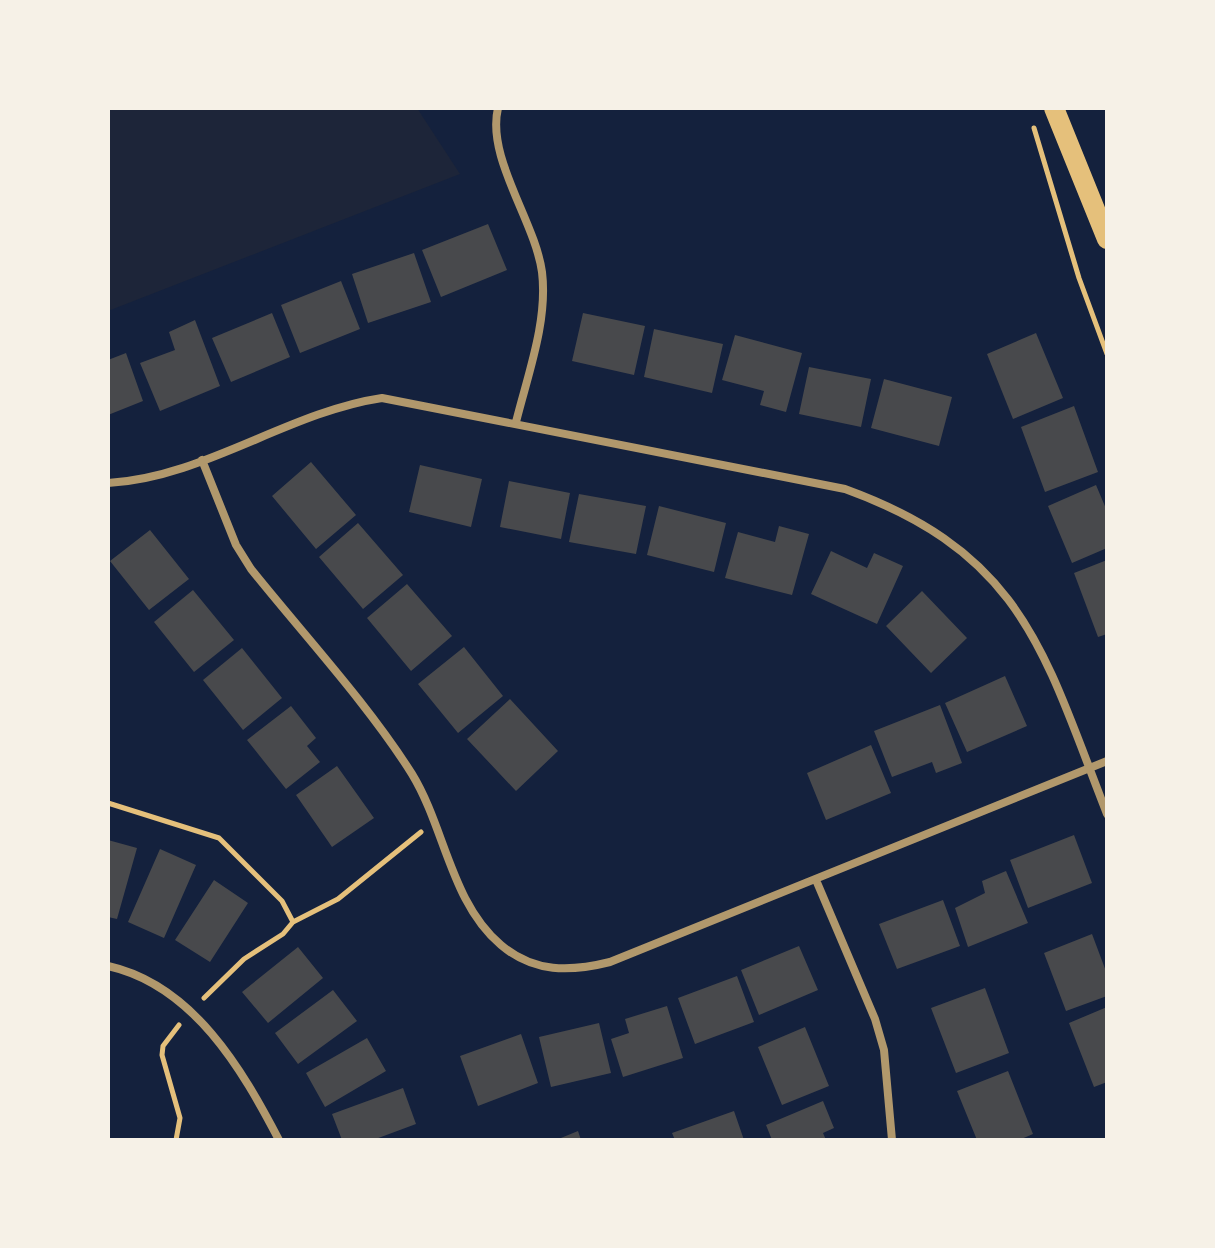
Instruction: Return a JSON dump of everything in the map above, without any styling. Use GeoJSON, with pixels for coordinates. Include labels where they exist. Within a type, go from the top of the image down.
{"type":"FeatureCollection","features":[{"type":"Feature","properties":{"kind":"main road"},"geometry":{"type":"LineString","coordinates":[[1054,108],[1107,239]]}},
{"type":"Feature","properties":{"kind":"street"},"geometry":{"type":"LineString","coordinates":[[498,108],[502,158],[537,249],[544,302],[516,422]]}},
{"type":"Feature","properties":{"kind":"street"},"geometry":{"type":"LineString","coordinates":[[108,483],[202,460],[321,411],[382,398],[812,480],[866,497],[904,514],[967,556],[996,583],[1023,616],[1047,658],[1107,814]]}},
{"type":"Feature","properties":{"kind":"street"},"geometry":{"type":"LineString","coordinates":[[202,460],[236,545],[251,569],[399,755],[434,822],[479,921],[511,952],[553,970],[610,962],[1107,761]]}},
{"type":"Feature","properties":{"kind":"street"},"geometry":{"type":"LineString","coordinates":[[816,880],[881,1040],[892,1140]]}},
{"type":"Feature","properties":{"kind":"street"},"geometry":{"type":"LineString","coordinates":[[108,966],[155,986],[190,1011],[220,1043],[243,1076],[279,1140]]}},
{"type":"Feature","properties":{"kind":"path"},"geometry":{"type":"LineString","coordinates":[[1032,123],[1107,354]]}},
{"type":"Feature","properties":{"kind":"path"},"geometry":{"type":"LineString","coordinates":[[108,803],[219,838],[282,901],[293,922]]}},
{"type":"Feature","properties":{"kind":"path"},"geometry":{"type":"LineString","coordinates":[[204,998],[244,959],[283,934],[293,922],[338,899],[434,822]]}},
{"type":"Feature","properties":{"kind":"path"},"geometry":{"type":"LineString","coordinates":[[176,1140],[180,1118],[162,1055],[163,1046],[179,1025]]}},
{"type":"Feature","properties":{"kind":"shaded area"},"geometry":{"type":"Polygon","coordinates":[[[108,108],[417,108],[460,174],[108,311],[108,108]]]}},
{"type":"Feature","properties":{"kind":"building"},"geometry":{"type":"Polygon","coordinates":[[[488,224],[507,270],[441,297],[422,250],[488,224]]]}},
{"type":"Feature","properties":{"kind":"building"},"geometry":{"type":"Polygon","coordinates":[[[414,253],[431,302],[368,323],[352,274],[414,253]]]}},
{"type":"Feature","properties":{"kind":"building"},"geometry":{"type":"Polygon","coordinates":[[[341,281],[360,329],[300,353],[281,305],[341,281]]]}},
{"type":"Feature","properties":{"kind":"building"},"geometry":{"type":"Polygon","coordinates":[[[272,313],[290,357],[231,382],[212,338],[272,313]]]}},
{"type":"Feature","properties":{"kind":"building"},"geometry":{"type":"Polygon","coordinates":[[[583,313],[645,326],[634,375],[572,361],[583,313]]]}},
{"type":"Feature","properties":{"kind":"building"},"geometry":{"type":"Polygon","coordinates":[[[195,320],[220,386],[160,411],[140,363],[175,350],[169,332],[195,320]]]}},
{"type":"Feature","properties":{"kind":"building"},"geometry":{"type":"Polygon","coordinates":[[[654,329],[723,344],[712,393],[644,377],[654,329]]]}},
{"type":"Feature","properties":{"kind":"building"},"geometry":{"type":"Polygon","coordinates":[[[1036,333],[1063,398],[1013,419],[987,354],[1036,333]]]}},
{"type":"Feature","properties":{"kind":"building"},"geometry":{"type":"Polygon","coordinates":[[[735,335],[802,353],[786,412],[760,405],[764,391],[722,380],[735,335]]]}},
{"type":"Feature","properties":{"kind":"building"},"geometry":{"type":"Polygon","coordinates":[[[126,353],[143,401],[108,415],[108,360],[126,353]]]}},
{"type":"Feature","properties":{"kind":"building"},"geometry":{"type":"Polygon","coordinates":[[[809,367],[871,379],[861,427],[799,414],[809,367]]]}},
{"type":"Feature","properties":{"kind":"building"},"geometry":{"type":"Polygon","coordinates":[[[884,379],[952,397],[939,446],[871,428],[884,379]]]}},
{"type":"Feature","properties":{"kind":"building"},"geometry":{"type":"Polygon","coordinates":[[[1074,406],[1098,472],[1045,492],[1021,427],[1074,406]]]}},
{"type":"Feature","properties":{"kind":"building"},"geometry":{"type":"Polygon","coordinates":[[[311,462],[356,515],[316,549],[272,496],[311,462]]]}},
{"type":"Feature","properties":{"kind":"building"},"geometry":{"type":"Polygon","coordinates":[[[420,465],[482,479],[471,527],[409,512],[420,465]]]}},
{"type":"Feature","properties":{"kind":"building"},"geometry":{"type":"Polygon","coordinates":[[[509,481],[570,493],[561,539],[500,527],[509,481]]]}},
{"type":"Feature","properties":{"kind":"building"},"geometry":{"type":"Polygon","coordinates":[[[1096,485],[1107,511],[1107,548],[1072,563],[1048,506],[1096,485]]]}},
{"type":"Feature","properties":{"kind":"building"},"geometry":{"type":"Polygon","coordinates":[[[579,494],[646,506],[636,554],[569,542],[579,494]]]}},
{"type":"Feature","properties":{"kind":"building"},"geometry":{"type":"Polygon","coordinates":[[[659,506],[726,523],[714,572],[647,555],[659,506]]]}},
{"type":"Feature","properties":{"kind":"building"},"geometry":{"type":"Polygon","coordinates":[[[358,523],[403,575],[363,609],[319,557],[358,523]]]}},
{"type":"Feature","properties":{"kind":"building"},"geometry":{"type":"Polygon","coordinates":[[[779,526],[809,534],[792,595],[725,578],[738,532],[775,542],[779,526]]]}},
{"type":"Feature","properties":{"kind":"building"},"geometry":{"type":"Polygon","coordinates":[[[150,530],[189,579],[149,610],[110,561],[150,530]]]}},
{"type":"Feature","properties":{"kind":"building"},"geometry":{"type":"Polygon","coordinates":[[[831,551],[867,568],[874,553],[903,566],[877,624],[811,594],[831,551]]]}},
{"type":"Feature","properties":{"kind":"building"},"geometry":{"type":"Polygon","coordinates":[[[1107,560],[1107,634],[1098,637],[1074,573],[1107,560]]]}},
{"type":"Feature","properties":{"kind":"building"},"geometry":{"type":"Polygon","coordinates":[[[407,584],[452,636],[411,671],[367,618],[407,584]]]}},
{"type":"Feature","properties":{"kind":"building"},"geometry":{"type":"Polygon","coordinates":[[[193,590],[234,640],[194,672],[154,622],[193,590]]]}},
{"type":"Feature","properties":{"kind":"building"},"geometry":{"type":"Polygon","coordinates":[[[922,591],[967,638],[931,673],[886,626],[922,591]]]}},
{"type":"Feature","properties":{"kind":"building"},"geometry":{"type":"Polygon","coordinates":[[[464,647],[503,696],[458,733],[418,684],[464,647]]]}},
{"type":"Feature","properties":{"kind":"building"},"geometry":{"type":"Polygon","coordinates":[[[242,648],[282,698],[243,730],[203,680],[242,648]]]}},
{"type":"Feature","properties":{"kind":"building"},"geometry":{"type":"Polygon","coordinates":[[[1005,676],[1027,726],[967,752],[945,703],[1005,676]]]}},
{"type":"Feature","properties":{"kind":"building"},"geometry":{"type":"Polygon","coordinates":[[[510,699],[558,751],[516,791],[467,739],[510,699]]]}},
{"type":"Feature","properties":{"kind":"building"},"geometry":{"type":"Polygon","coordinates":[[[940,705],[962,763],[936,773],[932,762],[892,777],[874,731],[940,705]]]}},
{"type":"Feature","properties":{"kind":"building"},"geometry":{"type":"Polygon","coordinates":[[[291,706],[316,738],[307,746],[320,762],[286,789],[247,740],[291,706]]]}},
{"type":"Feature","properties":{"kind":"building"},"geometry":{"type":"Polygon","coordinates":[[[871,745],[891,793],[826,820],[807,773],[871,745]]]}},
{"type":"Feature","properties":{"kind":"building"},"geometry":{"type":"Polygon","coordinates":[[[337,766],[374,818],[332,847],[296,795],[337,766]]]}},
{"type":"Feature","properties":{"kind":"building"},"geometry":{"type":"Polygon","coordinates":[[[1074,835],[1092,883],[1028,908],[1010,860],[1074,835]]]}},
{"type":"Feature","properties":{"kind":"building"},"geometry":{"type":"Polygon","coordinates":[[[108,840],[137,848],[117,919],[108,917],[108,840]]]}},
{"type":"Feature","properties":{"kind":"building"},"geometry":{"type":"Polygon","coordinates":[[[160,849],[196,865],[164,938],[128,922],[160,849]]]}},
{"type":"Feature","properties":{"kind":"building"},"geometry":{"type":"Polygon","coordinates":[[[1006,871],[1028,923],[968,947],[955,908],[985,893],[982,881],[1006,871]]]}},
{"type":"Feature","properties":{"kind":"building"},"geometry":{"type":"Polygon","coordinates":[[[214,880],[248,903],[210,962],[175,940],[214,880]]]}},
{"type":"Feature","properties":{"kind":"building"},"geometry":{"type":"Polygon","coordinates":[[[943,900],[960,946],[897,969],[879,924],[943,900]]]}},
{"type":"Feature","properties":{"kind":"building"},"geometry":{"type":"Polygon","coordinates":[[[1092,934],[1107,974],[1107,996],[1066,1011],[1044,953],[1092,934]]]}},
{"type":"Feature","properties":{"kind":"building"},"geometry":{"type":"Polygon","coordinates":[[[799,946],[818,990],[759,1015],[741,970],[799,946]]]}},
{"type":"Feature","properties":{"kind":"building"},"geometry":{"type":"Polygon","coordinates":[[[298,947],[323,978],[268,1023],[242,992],[298,947]]]}},
{"type":"Feature","properties":{"kind":"building"},"geometry":{"type":"Polygon","coordinates":[[[737,976],[754,1022],[695,1044],[678,998],[737,976]]]}},
{"type":"Feature","properties":{"kind":"building"},"geometry":{"type":"Polygon","coordinates":[[[985,988],[1009,1053],[956,1073],[931,1008],[985,988]]]}},
{"type":"Feature","properties":{"kind":"building"},"geometry":{"type":"Polygon","coordinates":[[[333,990],[357,1021],[298,1064],[275,1033],[333,990]]]}},
{"type":"Feature","properties":{"kind":"building"},"geometry":{"type":"Polygon","coordinates":[[[667,1006],[683,1058],[623,1077],[611,1039],[629,1033],[625,1019],[667,1006]]]}},
{"type":"Feature","properties":{"kind":"building"},"geometry":{"type":"Polygon","coordinates":[[[1107,1007],[1107,1082],[1094,1087],[1069,1023],[1107,1007]]]}},
{"type":"Feature","properties":{"kind":"building"},"geometry":{"type":"Polygon","coordinates":[[[599,1023],[611,1073],[551,1087],[539,1037],[599,1023]]]}},
{"type":"Feature","properties":{"kind":"building"},"geometry":{"type":"Polygon","coordinates":[[[805,1027],[829,1086],[782,1105],[758,1047],[805,1027]]]}},
{"type":"Feature","properties":{"kind":"building"},"geometry":{"type":"Polygon","coordinates":[[[521,1034],[538,1083],[478,1106],[460,1056],[521,1034]]]}},
{"type":"Feature","properties":{"kind":"building"},"geometry":{"type":"Polygon","coordinates":[[[367,1038],[386,1071],[325,1107],[306,1073],[367,1038]]]}},
{"type":"Feature","properties":{"kind":"building"},"geometry":{"type":"Polygon","coordinates":[[[1008,1071],[1033,1134],[1019,1140],[977,1140],[957,1091],[1008,1071]]]}},
{"type":"Feature","properties":{"kind":"building"},"geometry":{"type":"Polygon","coordinates":[[[403,1088],[416,1124],[373,1140],[342,1140],[332,1114],[403,1088]]]}},
{"type":"Feature","properties":{"kind":"building"},"geometry":{"type":"Polygon","coordinates":[[[823,1101],[834,1128],[823,1133],[826,1140],[772,1140],[766,1125],[823,1101]]]}},
{"type":"Feature","properties":{"kind":"building"},"geometry":{"type":"Polygon","coordinates":[[[734,1111],[744,1140],[675,1140],[672,1133],[734,1111]]]}},
{"type":"Feature","properties":{"kind":"building"},"geometry":{"type":"Polygon","coordinates":[[[578,1131],[581,1140],[556,1140],[578,1131]]]}}]}
